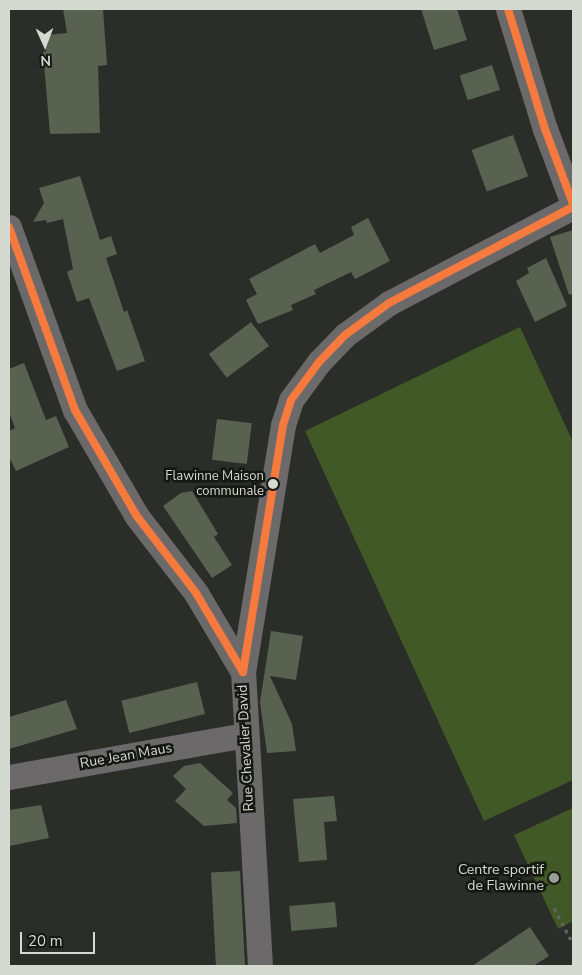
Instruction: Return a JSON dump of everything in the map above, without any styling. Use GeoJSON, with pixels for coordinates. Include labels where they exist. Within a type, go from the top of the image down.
{"type":"FeatureCollection","features":[{"type":"Feature","properties":{"kind":"street","name":"Rue Chevalier David"},"geometry":{"type":"LineString","coordinates":[[260,966],[244,735],[242,672],[283,425],[291,400],[319,362],[345,335],[388,304],[573,206],[545,129],[508,9]]}},
{"type":"Feature","properties":{"kind":"street"},"geometry":{"type":"LineString","coordinates":[[9,227],[75,410],[136,515],[196,594],[242,672]]}},
{"type":"Feature","properties":{"kind":"street","name":"Rue Jean Maus"},"geometry":{"type":"LineString","coordinates":[[9,777],[244,735]]}},
{"type":"Feature","properties":{"kind":"path"},"geometry":{"type":"LineString","coordinates":[[554,908],[573,943]]}},
{"type":"Feature","properties":{"kind":"green space"},"geometry":{"type":"Polygon","coordinates":[[[520,327],[573,442],[573,780],[484,821],[305,431],[520,327]]]}},
{"type":"Feature","properties":{"kind":"green space","name":"Centre sportif de Flawinne"},"geometry":{"type":"Polygon","coordinates":[[[573,808],[573,921],[558,929],[514,835],[573,808]]]}},
{"type":"Feature","properties":{"kind":"building"},"geometry":{"type":"Polygon","coordinates":[[[63,9],[103,9],[107,65],[98,66],[100,133],[50,134],[43,52],[46,51],[46,35],[67,33],[63,9]]]}},
{"type":"Feature","properties":{"kind":"building"},"geometry":{"type":"Polygon","coordinates":[[[421,9],[457,9],[467,40],[434,50],[421,9]]]}},
{"type":"Feature","properties":{"kind":"building"},"geometry":{"type":"Polygon","coordinates":[[[492,65],[500,90],[468,100],[460,76],[492,65]]]}},
{"type":"Feature","properties":{"kind":"building"},"geometry":{"type":"Polygon","coordinates":[[[513,135],[528,176],[487,191],[472,150],[513,135]]]}},
{"type":"Feature","properties":{"kind":"building"},"geometry":{"type":"Polygon","coordinates":[[[80,176],[100,240],[111,236],[117,254],[106,258],[124,312],[127,310],[145,361],[117,371],[89,298],[77,302],[67,272],[73,269],[63,219],[47,223],[46,220],[33,222],[44,203],[39,188],[80,176]]]}},
{"type":"Feature","properties":{"kind":"building"},"geometry":{"type":"Polygon","coordinates":[[[368,218],[390,261],[355,279],[351,272],[314,290],[316,294],[291,305],[293,310],[258,324],[246,300],[257,294],[249,279],[315,244],[320,253],[354,235],[351,227],[368,218]]]}},
{"type":"Feature","properties":{"kind":"building"},"geometry":{"type":"Polygon","coordinates":[[[573,230],[573,294],[569,295],[550,237],[573,230]]]}},
{"type":"Feature","properties":{"kind":"building"},"geometry":{"type":"Polygon","coordinates":[[[546,258],[567,306],[535,322],[516,281],[529,273],[527,268],[546,258]]]}},
{"type":"Feature","properties":{"kind":"building"},"geometry":{"type":"Polygon","coordinates":[[[251,322],[269,346],[227,378],[209,354],[251,322]]]}},
{"type":"Feature","properties":{"kind":"building"},"geometry":{"type":"Polygon","coordinates":[[[24,363],[46,420],[56,416],[69,447],[16,471],[9,457],[9,431],[15,428],[9,412],[9,369],[24,363]]]}},
{"type":"Feature","properties":{"kind":"building"},"geometry":{"type":"Polygon","coordinates":[[[217,419],[252,423],[247,464],[212,460],[217,419]]]}},
{"type":"Feature","properties":{"kind":"building"},"geometry":{"type":"Polygon","coordinates":[[[192,491],[218,534],[214,537],[232,565],[212,578],[163,506],[181,493],[192,491]]]}},
{"type":"Feature","properties":{"kind":"building"},"geometry":{"type":"Polygon","coordinates":[[[271,631],[303,636],[296,680],[270,676],[292,724],[296,751],[267,753],[260,702],[271,631]]]}},
{"type":"Feature","properties":{"kind":"building"},"geometry":{"type":"Polygon","coordinates":[[[197,682],[205,714],[129,733],[121,701],[197,682]]]}},
{"type":"Feature","properties":{"kind":"building"},"geometry":{"type":"Polygon","coordinates":[[[66,700],[77,729],[9,749],[9,717],[66,700]]]}},
{"type":"Feature","properties":{"kind":"building"},"geometry":{"type":"Polygon","coordinates":[[[200,763],[233,793],[227,800],[236,808],[237,823],[204,826],[175,801],[186,789],[173,776],[184,766],[200,763]]]}},
{"type":"Feature","properties":{"kind":"building"},"geometry":{"type":"Polygon","coordinates":[[[334,796],[337,821],[324,822],[327,860],[299,862],[293,799],[334,796]]]}},
{"type":"Feature","properties":{"kind":"building"},"geometry":{"type":"Polygon","coordinates":[[[41,805],[49,838],[9,846],[9,810],[41,805]]]}},
{"type":"Feature","properties":{"kind":"building"},"geometry":{"type":"Polygon","coordinates":[[[240,871],[245,966],[216,966],[211,873],[240,871]]]}},
{"type":"Feature","properties":{"kind":"building"},"geometry":{"type":"Polygon","coordinates":[[[335,902],[337,927],[291,931],[289,906],[335,902]]]}},
{"type":"Feature","properties":{"kind":"building"},"geometry":{"type":"Polygon","coordinates":[[[530,927],[549,956],[533,966],[472,966],[530,927]]]}},
{"type":"Feature","properties":{"kind":"transit line"},"geometry":{"type":"LineString","coordinates":[[508,9],[545,129],[573,204]]}},
{"type":"Feature","properties":{"kind":"transit line"},"geometry":{"type":"LineString","coordinates":[[243,672],[283,425],[291,400],[319,362],[345,335],[389,303],[573,207]]}},
{"type":"Feature","properties":{"kind":"transit line"},"geometry":{"type":"LineString","coordinates":[[9,227],[75,410],[136,515],[196,593],[243,672]]}},
{"type":"Feature","properties":{"kind":"place","name":"Flawinne Maison communale"},"geometry":{"type":"Point","coordinates":[273,484]}},
{"type":"Feature","properties":{"kind":"place","name":"Centre sportif de Flawinne"},"geometry":{"type":"Point","coordinates":[554,878]}}]}
